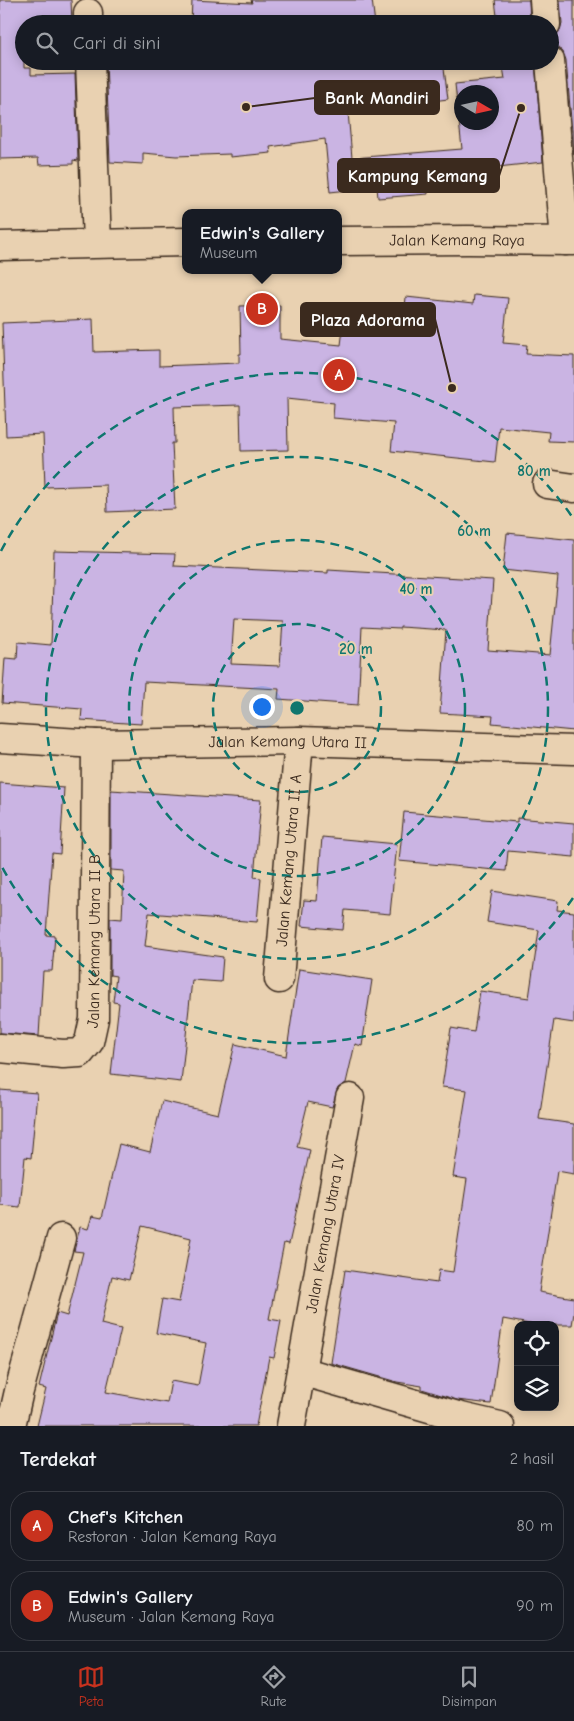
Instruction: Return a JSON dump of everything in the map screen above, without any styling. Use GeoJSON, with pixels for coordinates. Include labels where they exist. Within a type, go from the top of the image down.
{"type":"FeatureCollection","features":[{"type":"Feature","properties":{"kind":"street"},"geometry":{"type":"LineString","coordinates":[[544,0],[545,15]]}},
{"type":"Feature","properties":{"kind":"street"},"geometry":{"type":"LineString","coordinates":[[90,70],[97,243]]}},
{"type":"Feature","properties":{"kind":"street"},"geometry":{"type":"LineString","coordinates":[[551,70],[570,241]]}},
{"type":"Feature","properties":{"kind":"street","name":"Jalan Kemang Raya"},"geometry":{"type":"LineString","coordinates":[[342,241],[570,241]]}},
{"type":"Feature","properties":{"kind":"street"},"geometry":{"type":"LineString","coordinates":[[0,246],[182,242]]}},
{"type":"Feature","properties":{"kind":"street"},"geometry":{"type":"LineString","coordinates":[[547,484],[574,488]]}},
{"type":"Feature","properties":{"kind":"street","name":"Jalan Kemang Utara II"},"geometry":{"type":"LineString","coordinates":[[0,738],[96,744],[299,741],[574,750]]}},
{"type":"Feature","properties":{"kind":"street","name":"Jalan Kemang Utara II A"},"geometry":{"type":"LineString","coordinates":[[279,979],[299,741]]}},
{"type":"Feature","properties":{"kind":"street","name":"Jalan Kemang Utara II B"},"geometry":{"type":"LineString","coordinates":[[0,1048],[64,1054],[80,1053],[89,1042],[94,1019],[96,744]]}},
{"type":"Feature","properties":{"kind":"street","name":"Jalan Kemang Utara IV"},"geometry":{"type":"LineString","coordinates":[[291,1426],[350,1098]]}},
{"type":"Feature","properties":{"kind":"street"},"geometry":{"type":"LineString","coordinates":[[11,1426],[18,1391],[61,1238]]}},
{"type":"Feature","properties":{"kind":"street"},"geometry":{"type":"LineString","coordinates":[[301,1370],[461,1417],[500,1426]]}},
{"type":"Feature","properties":{"kind":"building"},"geometry":{"type":"Polygon","coordinates":[[[0,0],[71,0],[72,15],[15,15],[15,70],[31,70],[31,75],[75,74],[78,161],[73,160],[73,164],[39,165],[38,158],[0,159],[0,0]]]}},
{"type":"Feature","properties":{"kind":"building"},"geometry":{"type":"Polygon","coordinates":[[[192,0],[252,3],[251,0],[372,0],[374,15],[191,15],[192,0]]]}},
{"type":"Feature","properties":{"kind":"building"},"geometry":{"type":"Polygon","coordinates":[[[495,0],[529,0],[530,15],[497,15],[495,0]]]}},
{"type":"Feature","properties":{"kind":"building"},"geometry":{"type":"Polygon","coordinates":[[[560,0],[574,0],[574,155],[566,60],[563,52],[559,49],[559,31],[562,23],[560,0]]]}},
{"type":"Feature","properties":{"kind":"building"},"geometry":{"type":"Polygon","coordinates":[[[106,70],[444,70],[448,99],[348,112],[352,158],[462,149],[460,130],[499,130],[499,85],[455,84],[505,79],[504,70],[536,70],[543,162],[426,175],[428,194],[378,198],[377,187],[330,192],[325,139],[270,147],[271,153],[230,157],[230,154],[176,156],[143,153],[143,164],[110,162],[106,70]]]}},
{"type":"Feature","properties":{"kind":"building"},"geometry":{"type":"Polygon","coordinates":[[[474,295],[508,298],[503,343],[527,345],[526,354],[574,356],[574,442],[548,441],[549,432],[499,427],[495,462],[391,451],[394,423],[333,418],[334,403],[287,398],[288,450],[241,451],[240,405],[174,407],[175,443],[172,443],[175,509],[107,512],[106,485],[45,487],[43,434],[6,436],[2,323],[93,319],[94,352],[159,350],[159,366],[239,363],[239,354],[241,354],[240,306],[280,305],[280,339],[341,345],[343,329],[366,331],[366,325],[403,329],[406,297],[473,304],[474,295]]]}},
{"type":"Feature","properties":{"kind":"building"},"geometry":{"type":"Polygon","coordinates":[[[507,533],[574,540],[574,731],[492,723],[493,716],[440,713],[446,630],[400,627],[400,629],[362,627],[358,705],[278,699],[279,689],[144,682],[141,724],[81,720],[82,709],[2,703],[5,658],[17,659],[18,642],[51,645],[54,551],[175,554],[174,566],[328,573],[328,570],[493,580],[488,650],[550,655],[558,576],[503,570],[507,533]],[[234,619],[231,664],[280,666],[283,621],[234,619]]]}},
{"type":"Feature","properties":{"kind":"building"},"geometry":{"type":"Polygon","coordinates":[[[0,783],[64,788],[60,854],[52,853],[46,935],[55,936],[52,971],[43,971],[39,1036],[0,1033],[0,783]]]}},
{"type":"Feature","properties":{"kind":"building"},"geometry":{"type":"Polygon","coordinates":[[[111,790],[261,800],[254,877],[261,878],[257,922],[149,913],[145,946],[223,957],[221,982],[192,980],[181,1082],[111,1074],[119,1003],[113,1002],[116,976],[110,975],[110,918],[122,919],[124,871],[111,870],[111,790]]]}},
{"type":"Feature","properties":{"kind":"building"},"geometry":{"type":"Polygon","coordinates":[[[404,812],[517,822],[517,818],[574,823],[574,857],[508,851],[506,871],[399,861],[404,812]]]}},
{"type":"Feature","properties":{"kind":"building"},"geometry":{"type":"Polygon","coordinates":[[[322,837],[397,844],[390,914],[345,910],[343,930],[301,926],[304,900],[317,901],[322,837]]]}},
{"type":"Feature","properties":{"kind":"building"},"geometry":{"type":"Polygon","coordinates":[[[492,891],[558,901],[557,910],[574,912],[574,1023],[554,1020],[539,1119],[574,1124],[574,1174],[557,1171],[539,1292],[574,1298],[572,1325],[559,1325],[559,1321],[514,1321],[503,1319],[491,1404],[457,1400],[422,1389],[422,1386],[397,1382],[331,1363],[345,1270],[437,1283],[439,1270],[453,1272],[467,1179],[453,1177],[467,1090],[442,1087],[451,1028],[474,1032],[480,991],[529,998],[539,930],[487,922],[492,891]]]}},
{"type":"Feature","properties":{"kind":"building"},"geometry":{"type":"Polygon","coordinates":[[[299,969],[372,980],[362,1046],[355,1044],[346,1083],[338,1088],[332,1107],[308,1102],[297,1147],[310,1150],[289,1244],[284,1243],[269,1319],[281,1321],[274,1358],[269,1357],[256,1426],[37,1426],[46,1389],[39,1387],[57,1313],[67,1316],[83,1252],[74,1251],[80,1227],[88,1229],[92,1216],[102,1218],[119,1144],[150,1152],[162,1101],[218,1114],[235,1044],[286,1056],[299,969]],[[142,1226],[129,1280],[112,1276],[101,1324],[121,1329],[106,1392],[167,1403],[171,1381],[198,1386],[206,1343],[156,1333],[162,1299],[179,1302],[191,1238],[142,1226]]]}},
{"type":"Feature","properties":{"kind":"building"},"geometry":{"type":"Polygon","coordinates":[[[0,1090],[37,1093],[31,1158],[25,1157],[20,1207],[0,1205],[0,1090]]]}},
{"type":"Feature","properties":{"kind":"place","name":"Bank Mandiri"},"geometry":{"type":"Point","coordinates":[246,107]}},
{"type":"Feature","properties":{"kind":"place","name":"Kampung Kemang"},"geometry":{"type":"Point","coordinates":[521,108]}},
{"type":"Feature","properties":{"kind":"place","name":"Edwin's Gallery"},"geometry":{"type":"Point","coordinates":[262,309]}},
{"type":"Feature","properties":{"kind":"place","name":"Chef's Kitchen"},"geometry":{"type":"Point","coordinates":[339,375]}},
{"type":"Feature","properties":{"kind":"place","name":"Plaza Adorama"},"geometry":{"type":"Point","coordinates":[452,388]}}]}
